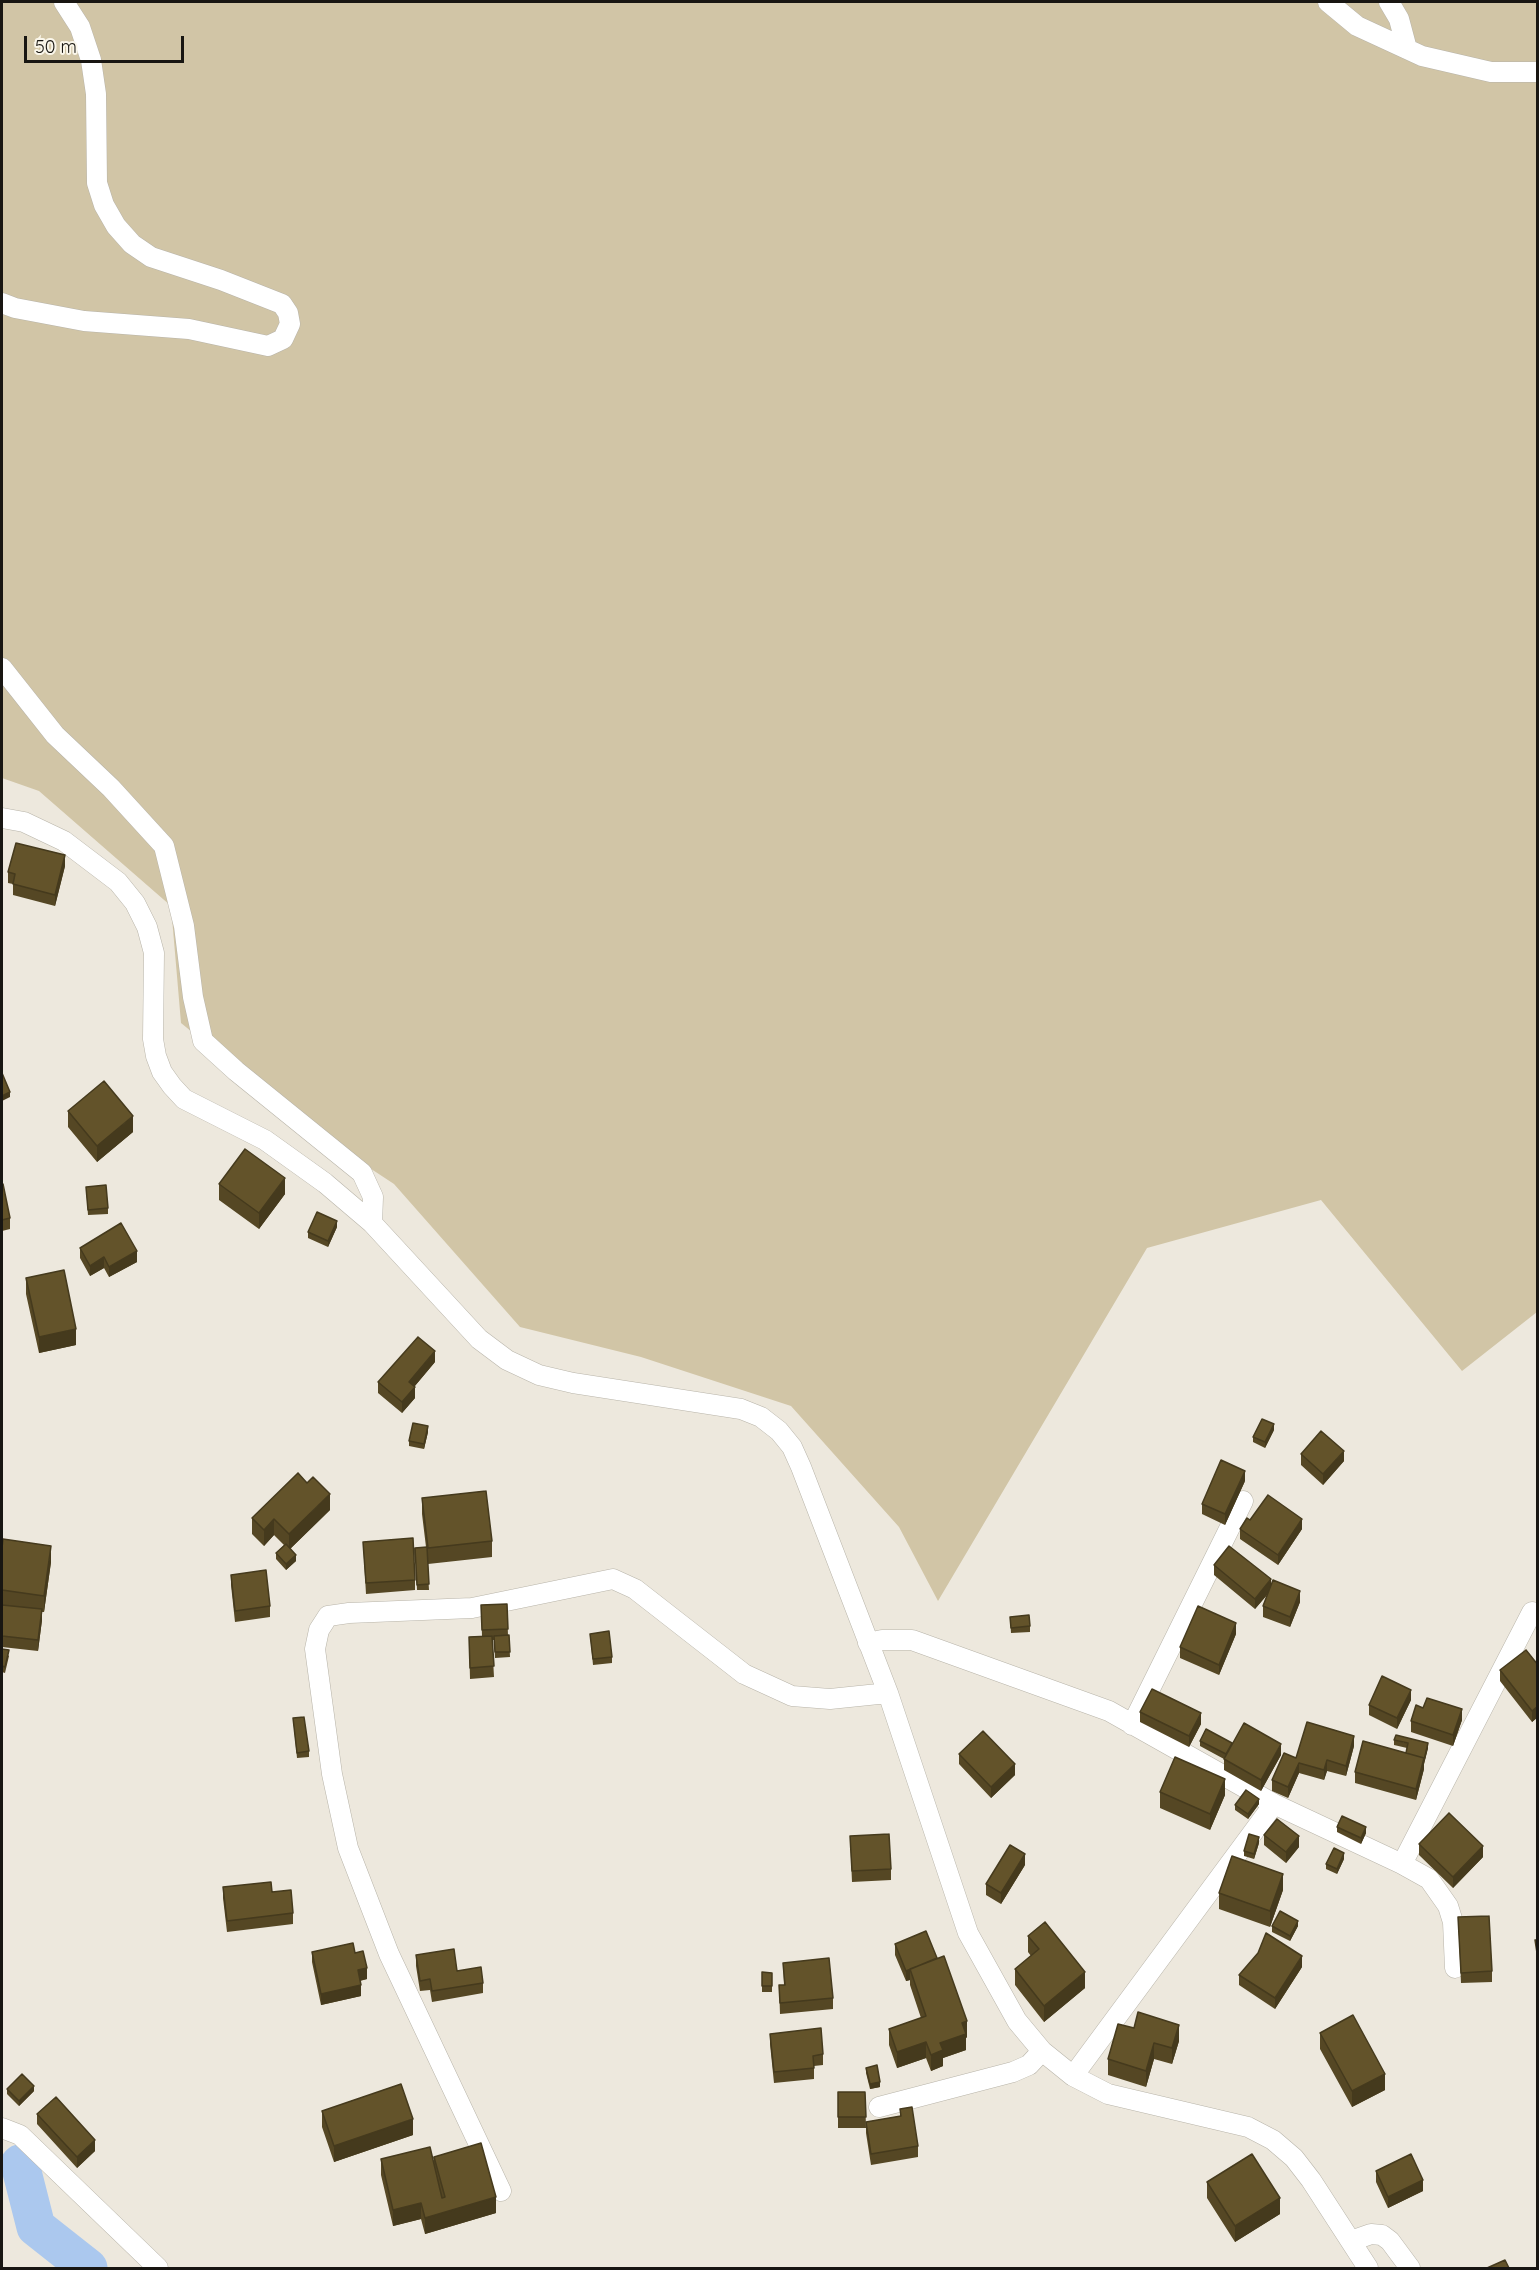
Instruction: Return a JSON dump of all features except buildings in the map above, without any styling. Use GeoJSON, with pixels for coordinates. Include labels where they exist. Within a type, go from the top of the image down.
{"type":"FeatureCollection","features":[{"type":"Feature","properties":{"kind":"street"},"geometry":{"type":"LineString","coordinates":[[2,303],[15,308],[84,321],[189,329],[268,346],[283,339],[290,324],[288,313],[282,304],[221,280],[151,257],[132,244],[116,226],[104,205],[97,183],[96,94],[91,60],[80,27],[64,2]]}},
{"type":"Feature","properties":{"kind":"street"},"geometry":{"type":"LineString","coordinates":[[1328,2],[1357,26],[1422,56],[1491,72],[1538,72]]}},
{"type":"Feature","properties":{"kind":"street"},"geometry":{"type":"LineString","coordinates":[[1389,2],[1399,19],[1407,49]]}},
{"type":"Feature","properties":{"kind":"street"},"geometry":{"type":"LineString","coordinates":[[2,668],[55,735],[111,788],[164,846],[184,926],[193,997],[203,1041],[362,1173],[373,1197],[372,1223]]}},
{"type":"Feature","properties":{"kind":"street"},"geometry":{"type":"LineString","coordinates":[[2,818],[24,822],[63,841],[118,882],[135,903],[147,927],[154,953],[153,1039],[156,1056],[162,1072],[172,1086],[184,1099],[265,1140],[325,1183],[372,1223],[480,1339],[507,1360],[539,1375],[573,1383],[741,1409],[761,1417],[778,1431],[792,1448],[801,1467],[888,1693],[968,1933],[1017,2021],[1042,2051],[1073,2076],[1108,2094],[1248,2127],[1273,2140],[1294,2158],[1368,2268]]}},
{"type":"Feature","properties":{"kind":"street"},"geometry":{"type":"LineString","coordinates":[[1132,1725],[1243,1501]]}},
{"type":"Feature","properties":{"kind":"street"},"geometry":{"type":"LineString","coordinates":[[501,2191],[389,1954],[348,1848],[332,1774],[315,1649],[319,1630],[328,1616],[349,1613],[472,1608],[613,1579],[635,1589],[744,1674],[792,1696],[830,1699],[888,1693]]}},
{"type":"Feature","properties":{"kind":"street"},"geometry":{"type":"LineString","coordinates":[[1402,1864],[1532,1612]]}},
{"type":"Feature","properties":{"kind":"street"},"geometry":{"type":"LineString","coordinates":[[868,1643],[882,1640],[912,1640],[1109,1711],[1274,1804],[1402,1864],[1428,1879],[1448,1906],[1454,1922],[1455,1968]]}},
{"type":"Feature","properties":{"kind":"street"},"geometry":{"type":"LineString","coordinates":[[1073,2076],[1274,1804]]}},
{"type":"Feature","properties":{"kind":"street"},"geometry":{"type":"LineString","coordinates":[[879,2107],[1013,2072],[1029,2066],[1042,2051]]}},
{"type":"Feature","properties":{"kind":"street"},"geometry":{"type":"LineString","coordinates":[[2,2128],[20,2135],[158,2268]]}},
{"type":"Feature","properties":{"kind":"street"},"geometry":{"type":"LineString","coordinates":[[1350,2241],[1371,2234],[1382,2235],[1390,2241],[1410,2268]]}},
{"type":"Feature","properties":{"kind":"shaded area"},"geometry":{"type":"Polygon","coordinates":[[[2,2],[1537,2],[1537,1312],[1462,1371],[1321,1200],[1147,1248],[938,1601],[899,1527],[791,1406],[641,1357],[520,1327],[394,1184],[312,1130],[181,1023],[171,906],[39,791],[2,778],[2,2]]]}},
{"type":"Feature","properties":{"kind":"waterway"},"geometry":{"type":"LineString","coordinates":[[20,2164],[36,2227],[88,2268]]}}]}
